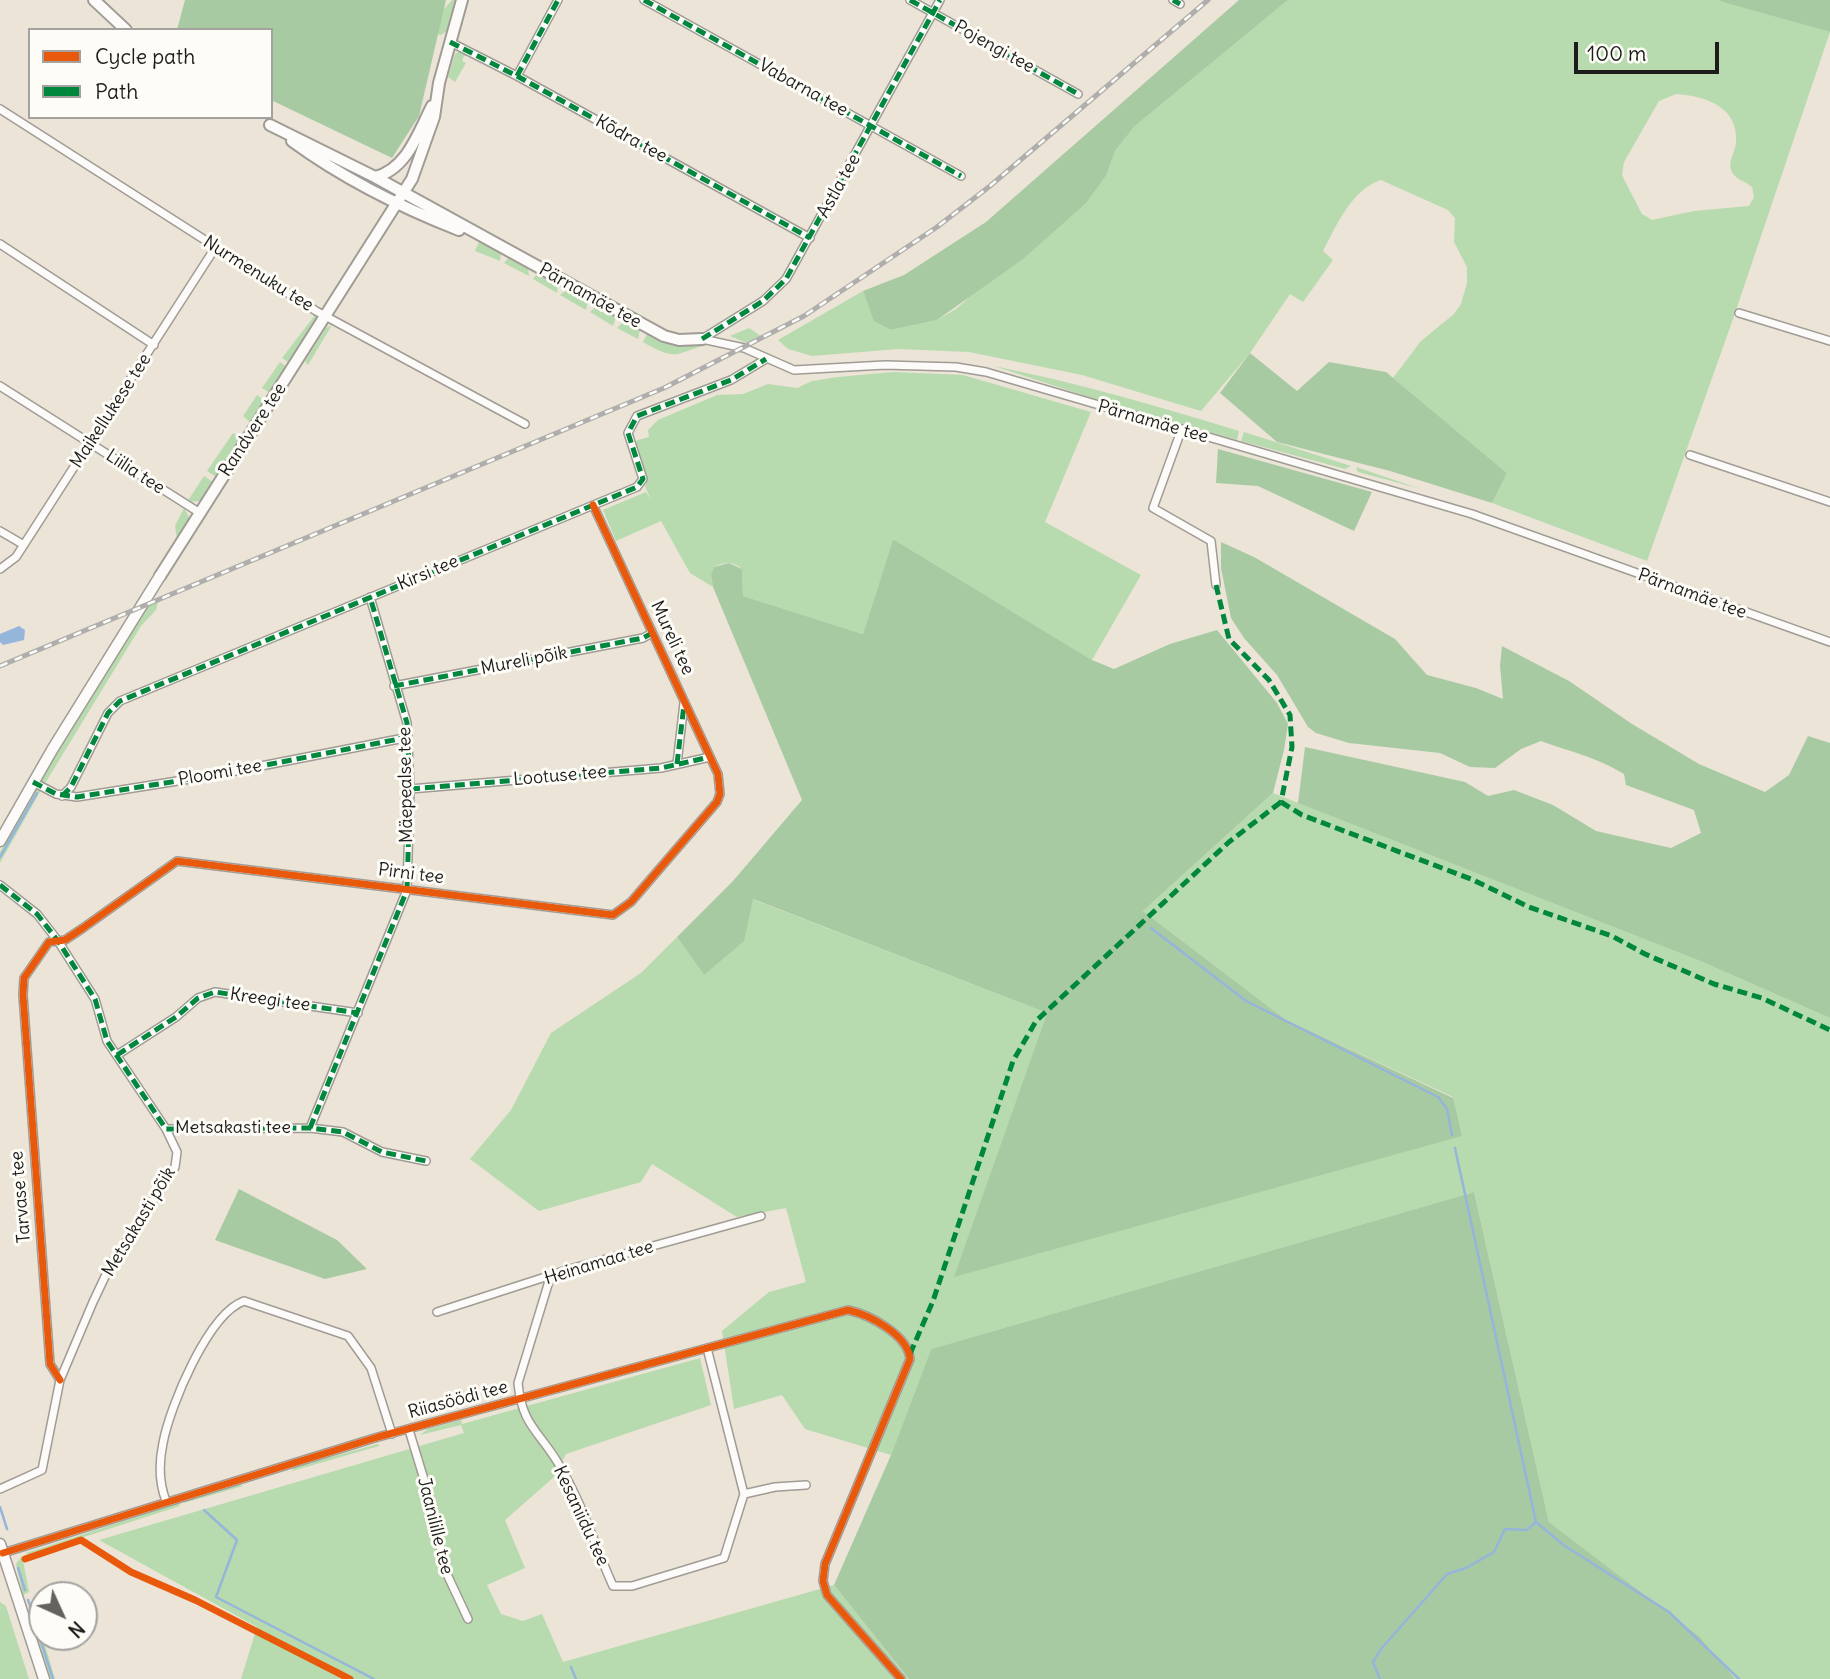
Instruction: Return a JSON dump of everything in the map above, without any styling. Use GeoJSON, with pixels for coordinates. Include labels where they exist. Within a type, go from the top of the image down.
{"type":"FeatureCollection","features":[{"type":"Feature","properties":{"kind":"main road"},"geometry":{"type":"LineString","coordinates":[[94,0],[124,28]]}},
{"type":"Feature","properties":{"kind":"main road","name":"Randvere tee"},"geometry":{"type":"LineString","coordinates":[[160,576],[398,205],[423,153],[461,0]]}},
{"type":"Feature","properties":{"kind":"main road"},"geometry":{"type":"LineString","coordinates":[[375,177],[393,171],[401,162],[434,101]]}},
{"type":"Feature","properties":{"kind":"main road","name":"Pärnamäe tee"},"geometry":{"type":"LineString","coordinates":[[261,119],[317,159],[398,205],[480,237]]}},
{"type":"Feature","properties":{"kind":"main road","name":"Pärnamäe tee"},"geometry":{"type":"LineString","coordinates":[[270,125],[375,177],[664,336],[679,340],[702,339]]}},
{"type":"Feature","properties":{"kind":"street"},"geometry":{"type":"LineString","coordinates":[[517,76],[558,0]]}},
{"type":"Feature","properties":{"kind":"street","name":"Vabarna tee"},"geometry":{"type":"LineString","coordinates":[[644,0],[961,176]]}},
{"type":"Feature","properties":{"kind":"street","name":"Pojengi tee"},"geometry":{"type":"LineString","coordinates":[[911,0],[1078,94]]}},
{"type":"Feature","properties":{"kind":"street","name":"Astla tee"},"geometry":{"type":"LineString","coordinates":[[702,339],[777,289],[810,238],[940,0]]}},
{"type":"Feature","properties":{"kind":"street","name":"Kõdra tee"},"geometry":{"type":"LineString","coordinates":[[450,42],[517,76],[810,238]]}},
{"type":"Feature","properties":{"kind":"street","name":"Nurmenuku tee"},"geometry":{"type":"LineString","coordinates":[[2,113],[326,316],[525,424]]}},
{"type":"Feature","properties":{"kind":"street"},"geometry":{"type":"LineString","coordinates":[[0,244],[154,345]]}},
{"type":"Feature","properties":{"kind":"street","name":"Maikellukese tee"},"geometry":{"type":"LineString","coordinates":[[0,569],[16,557],[215,247]]}},
{"type":"Feature","properties":{"kind":"street"},"geometry":{"type":"LineString","coordinates":[[1739,313],[1830,341]]}},
{"type":"Feature","properties":{"kind":"street","name":"Pärnamäe tee"},"geometry":{"type":"LineString","coordinates":[[702,339],[744,348],[794,370],[885,365],[956,367],[986,372],[1181,431],[1472,513],[1830,642]]}},
{"type":"Feature","properties":{"kind":"street","name":"Kirsi tee"},"geometry":{"type":"LineString","coordinates":[[62,796],[71,787],[108,713],[120,701],[593,505],[642,482],[628,438],[631,424],[637,416],[731,380],[766,359]]}},
{"type":"Feature","properties":{"kind":"street","name":"Liilia tee"},"geometry":{"type":"LineString","coordinates":[[0,386],[200,513]]}},
{"type":"Feature","properties":{"kind":"street"},"geometry":{"type":"LineString","coordinates":[[1181,431],[1153,508],[1211,541],[1216,585]]}},
{"type":"Feature","properties":{"kind":"street"},"geometry":{"type":"LineString","coordinates":[[1690,455],[1830,502]]}},
{"type":"Feature","properties":{"kind":"street","name":"Mureli tee"},"geometry":{"type":"LineString","coordinates":[[593,505],[710,757],[720,786]]}},
{"type":"Feature","properties":{"kind":"street"},"geometry":{"type":"LineString","coordinates":[[0,531],[24,545]]}},
{"type":"Feature","properties":{"kind":"street","name":"Randvere tee"},"geometry":{"type":"LineString","coordinates":[[0,841],[122,634],[160,576]]}},
{"type":"Feature","properties":{"kind":"street","name":"Mäepealse tee"},"geometry":{"type":"LineString","coordinates":[[310,1128],[407,890],[410,789],[408,734],[370,597]]}},
{"type":"Feature","properties":{"kind":"street","name":"Mureli põik"},"geometry":{"type":"LineString","coordinates":[[394,687],[643,638],[652,633]]}},
{"type":"Feature","properties":{"kind":"street"},"geometry":{"type":"LineString","coordinates":[[677,764],[684,702]]}},
{"type":"Feature","properties":{"kind":"street","name":"Ploomi tee"},"geometry":{"type":"LineString","coordinates":[[33,782],[62,796],[77,797],[215,775],[399,739],[408,734]]}},
{"type":"Feature","properties":{"kind":"street","name":"Lootuse tee"},"geometry":{"type":"LineString","coordinates":[[410,789],[677,764],[710,757]]}},
{"type":"Feature","properties":{"kind":"street","name":"Pirni tee"},"geometry":{"type":"LineString","coordinates":[[58,941],[83,928],[177,861],[613,915],[631,902],[717,802],[720,786]]}},
{"type":"Feature","properties":{"kind":"street","name":"Metsakasti tee"},"geometry":{"type":"LineString","coordinates":[[0,885],[37,914],[58,941],[95,999],[107,1041],[166,1129],[310,1128],[343,1132],[382,1152],[426,1161]]}},
{"type":"Feature","properties":{"kind":"street","name":"Tarvase tee"},"geometry":{"type":"LineString","coordinates":[[58,941],[49,942],[31,965],[24,978],[23,995],[50,1364],[60,1380]]}},
{"type":"Feature","properties":{"kind":"street","name":"Kreegi tee"},"geometry":{"type":"LineString","coordinates":[[117,1055],[176,1017],[198,998],[215,992],[358,1013]]}},
{"type":"Feature","properties":{"kind":"street","name":"Metsakasti põik"},"geometry":{"type":"LineString","coordinates":[[0,1489],[38,1475],[43,1470],[60,1380],[110,1266],[175,1167],[177,1152],[166,1129]]}},
{"type":"Feature","properties":{"kind":"street","name":"Heinamaa tee"},"geometry":{"type":"LineString","coordinates":[[436,1312],[550,1278],[570,1269],[761,1216]]}},
{"type":"Feature","properties":{"kind":"street","name":"Riiasöödi tee"},"geometry":{"type":"LineString","coordinates":[[520,1400],[518,1383],[550,1278]]}},
{"type":"Feature","properties":{"kind":"street"},"geometry":{"type":"LineString","coordinates":[[166,1502],[160,1465],[163,1441],[174,1410],[208,1336],[232,1305],[244,1301],[348,1336],[371,1368],[392,1434]]}},
{"type":"Feature","properties":{"kind":"street","name":"Riiasöödi tee"},"geometry":{"type":"LineString","coordinates":[[1,1548],[392,1434],[848,1310],[863,1315],[901,1339],[910,1354],[908,1369],[823,1572],[827,1595],[901,1679]]}},
{"type":"Feature","properties":{"kind":"street"},"geometry":{"type":"LineString","coordinates":[[708,1348],[744,1494],[775,1487],[806,1485]]}},
{"type":"Feature","properties":{"kind":"street","name":"Kesaniidu tee"},"geometry":{"type":"LineString","coordinates":[[520,1400],[526,1420],[558,1463],[614,1586],[632,1586],[724,1558],[744,1494]]}},
{"type":"Feature","properties":{"kind":"street","name":"Jaanilille tee"},"geometry":{"type":"LineString","coordinates":[[409,1430],[430,1499],[445,1570],[468,1619]]}},
{"type":"Feature","properties":{"kind":"street"},"geometry":{"type":"LineString","coordinates":[[1,1548],[44,1679]]}},
{"type":"Feature","properties":{"kind":"green space"},"geometry":{"type":"Polygon","coordinates":[[[185,0],[446,0],[419,116],[392,158],[273,101],[273,28],[178,28],[185,0]]]}},
{"type":"Feature","properties":{"kind":"green space"},"geometry":{"type":"Polygon","coordinates":[[[452,0],[456,0],[447,31],[441,35],[425,31],[452,0]]]}},
{"type":"Feature","properties":{"kind":"green space"},"geometry":{"type":"Polygon","coordinates":[[[1239,0],[1288,0],[1135,126],[1115,151],[1107,174],[1086,203],[1023,259],[937,320],[891,330],[874,321],[863,291],[904,275],[986,222],[1239,0]]]}},
{"type":"Feature","properties":{"kind":"green space"},"geometry":{"type":"Polygon","coordinates":[[[1288,0],[1719,0],[1830,32],[1733,319],[1647,561],[1492,503],[1507,473],[1393,378],[1421,341],[1454,314],[1461,304],[1467,283],[1467,267],[1454,242],[1455,218],[1448,210],[1381,180],[1362,191],[1346,210],[1323,251],[1333,260],[1303,302],[1290,294],[1250,353],[1201,411],[1082,375],[969,352],[898,349],[812,356],[788,349],[778,340],[863,291],[875,321],[891,330],[937,320],[956,309],[1107,174],[1115,151],[1135,126],[1288,0]],[[1676,94],[1659,101],[1624,162],[1622,175],[1642,214],[1652,220],[1694,211],[1749,206],[1754,197],[1752,187],[1737,178],[1731,170],[1730,163],[1736,143],[1732,120],[1726,112],[1709,101],[1676,94]]]}},
{"type":"Feature","properties":{"kind":"green space"},"geometry":{"type":"Polygon","coordinates":[[[1719,0],[1830,0],[1830,32],[1723,2],[1719,0]]]}},
{"type":"Feature","properties":{"kind":"green space"},"geometry":{"type":"Polygon","coordinates":[[[460,51],[469,56],[464,56],[462,61],[466,63],[455,82],[448,77],[455,54],[460,51]]]}},
{"type":"Feature","properties":{"kind":"green space"},"geometry":{"type":"Polygon","coordinates":[[[479,242],[501,252],[500,261],[475,251],[479,242]]]}},
{"type":"Feature","properties":{"kind":"green space"},"geometry":{"type":"Polygon","coordinates":[[[509,257],[528,267],[529,276],[504,263],[509,257]]]}},
{"type":"Feature","properties":{"kind":"green space"},"geometry":{"type":"Polygon","coordinates":[[[536,275],[558,284],[557,293],[533,279],[536,275]]]}},
{"type":"Feature","properties":{"kind":"green space"},"geometry":{"type":"Polygon","coordinates":[[[568,289],[588,301],[586,310],[560,295],[568,289]]]}},
{"type":"Feature","properties":{"kind":"green space"},"geometry":{"type":"Polygon","coordinates":[[[596,306],[616,317],[613,326],[590,312],[596,306]]]}},
{"type":"Feature","properties":{"kind":"green space"},"geometry":{"type":"Polygon","coordinates":[[[315,315],[319,318],[290,363],[282,358],[315,315]]]}},
{"type":"Feature","properties":{"kind":"green space"},"geometry":{"type":"Polygon","coordinates":[[[623,322],[640,330],[638,339],[617,328],[623,322]]]}},
{"type":"Feature","properties":{"kind":"green space"},"geometry":{"type":"Polygon","coordinates":[[[332,325],[308,365],[305,361],[326,328],[332,325]]]}},
{"type":"Feature","properties":{"kind":"green space"},"geometry":{"type":"Polygon","coordinates":[[[749,328],[762,337],[749,344],[730,336],[749,328]]]}},
{"type":"Feature","properties":{"kind":"green space"},"geometry":{"type":"Polygon","coordinates":[[[647,334],[673,345],[712,344],[678,354],[665,353],[643,342],[647,334]]]}},
{"type":"Feature","properties":{"kind":"green space"},"geometry":{"type":"Polygon","coordinates":[[[1250,353],[1297,391],[1329,362],[1386,372],[1507,473],[1492,503],[1390,471],[1277,442],[1220,393],[1250,353]]]}},
{"type":"Feature","properties":{"kind":"green space"},"geometry":{"type":"Polygon","coordinates":[[[280,362],[287,367],[270,393],[262,388],[280,362]]]}},
{"type":"Feature","properties":{"kind":"green space"},"geometry":{"type":"Polygon","coordinates":[[[994,366],[1087,387],[1239,431],[1237,440],[1110,404],[994,366]]]}},
{"type":"Feature","properties":{"kind":"green space"},"geometry":{"type":"Polygon","coordinates":[[[894,372],[963,375],[1091,412],[1045,522],[1141,575],[1092,660],[893,539],[863,634],[743,596],[742,569],[739,566],[725,563],[714,567],[711,575],[713,587],[690,573],[661,521],[616,541],[603,510],[646,492],[651,500],[645,486],[648,480],[635,441],[649,437],[648,430],[658,420],[717,395],[743,394],[768,384],[797,388],[812,381],[894,372]]]}},
{"type":"Feature","properties":{"kind":"green space"},"geometry":{"type":"Polygon","coordinates":[[[257,395],[265,401],[251,423],[243,416],[257,395]]]}},
{"type":"Feature","properties":{"kind":"green space"},"geometry":{"type":"Polygon","coordinates":[[[1244,432],[1351,466],[1345,469],[1241,441],[1244,432]]]}},
{"type":"Feature","properties":{"kind":"green space"},"geometry":{"type":"Polygon","coordinates":[[[233,433],[241,438],[216,477],[207,471],[233,433]]]}},
{"type":"Feature","properties":{"kind":"green space"},"geometry":{"type":"Polygon","coordinates":[[[1218,449],[1372,492],[1354,531],[1258,486],[1216,483],[1218,449]]]}},
{"type":"Feature","properties":{"kind":"green space"},"geometry":{"type":"Polygon","coordinates":[[[1356,467],[1421,489],[1358,472],[1356,467]]]}},
{"type":"Feature","properties":{"kind":"green space"},"geometry":{"type":"Polygon","coordinates":[[[204,476],[213,482],[201,501],[187,502],[204,476]]]}},
{"type":"Feature","properties":{"kind":"green space"},"geometry":{"type":"Polygon","coordinates":[[[184,508],[190,519],[177,539],[175,526],[184,508]]]}},
{"type":"Feature","properties":{"kind":"green space"},"geometry":{"type":"Polygon","coordinates":[[[893,539],[1092,660],[1114,669],[1170,644],[1217,630],[1277,703],[1288,724],[1273,793],[1143,911],[1285,1019],[1453,1098],[1462,1136],[954,1277],[1047,1013],[753,899],[744,941],[704,975],[677,937],[733,881],[802,800],[713,587],[711,575],[714,567],[729,563],[742,569],[743,596],[863,634],[893,539]]]}},
{"type":"Feature","properties":{"kind":"green space"},"geometry":{"type":"Polygon","coordinates":[[[1221,542],[1254,557],[1395,639],[1427,675],[1476,688],[1503,699],[1500,665],[1502,646],[1569,681],[1632,724],[1699,764],[1765,792],[1789,775],[1808,736],[1830,743],[1830,1018],[1700,961],[1298,803],[1305,747],[1465,782],[1488,796],[1514,790],[1553,805],[1596,831],[1671,848],[1701,833],[1694,810],[1626,785],[1624,774],[1603,763],[1541,741],[1521,749],[1495,768],[1470,767],[1440,753],[1349,743],[1316,733],[1308,727],[1277,675],[1244,638],[1231,618],[1221,568],[1221,542]]]}},
{"type":"Feature","properties":{"kind":"green space"},"geometry":{"type":"Polygon","coordinates":[[[158,602],[156,610],[141,626],[44,785],[41,780],[145,606],[158,602]]]}},
{"type":"Feature","properties":{"kind":"green space"},"geometry":{"type":"Polygon","coordinates":[[[35,790],[41,790],[0,863],[0,852],[35,790]]]}},
{"type":"Feature","properties":{"kind":"green space"},"geometry":{"type":"Polygon","coordinates":[[[1273,793],[1700,961],[1830,1018],[1830,1679],[1735,1679],[1699,1636],[1549,1522],[1474,1192],[931,1349],[891,1455],[805,1429],[782,1395],[734,1409],[722,1331],[769,1292],[806,1282],[786,1208],[737,1217],[652,1164],[641,1182],[539,1211],[470,1159],[511,1110],[551,1033],[641,973],[677,937],[704,975],[752,899],[1047,1013],[955,1276],[1453,1097],[1285,1019],[1143,911],[1273,793]]]}},
{"type":"Feature","properties":{"kind":"green space"},"geometry":{"type":"Polygon","coordinates":[[[239,1189],[337,1240],[367,1269],[325,1279],[215,1240],[239,1189]]]}},
{"type":"Feature","properties":{"kind":"green space"},"geometry":{"type":"Polygon","coordinates":[[[1474,1192],[1549,1522],[1699,1636],[1735,1679],[909,1679],[834,1585],[891,1455],[931,1349],[1474,1192]]]}},
{"type":"Feature","properties":{"kind":"green space"},"geometry":{"type":"Polygon","coordinates":[[[700,1358],[711,1405],[566,1454],[554,1477],[505,1520],[525,1568],[487,1585],[501,1614],[523,1621],[542,1614],[563,1662],[834,1585],[909,1679],[241,1679],[257,1627],[99,1540],[464,1433],[461,1425],[420,1435],[428,1429],[461,1420],[462,1424],[700,1358]]]}},
{"type":"Feature","properties":{"kind":"green space"},"geometry":{"type":"Polygon","coordinates":[[[378,1444],[379,1446],[292,1471],[294,1467],[378,1444]]]}},
{"type":"Feature","properties":{"kind":"green space"},"geometry":{"type":"Polygon","coordinates":[[[238,1484],[243,1486],[184,1503],[184,1501],[238,1484]]]}},
{"type":"Feature","properties":{"kind":"green space"},"geometry":{"type":"Polygon","coordinates":[[[179,1503],[180,1506],[28,1555],[26,1553],[179,1503]]]}},
{"type":"Feature","properties":{"kind":"green space"},"geometry":{"type":"Polygon","coordinates":[[[22,1556],[28,1587],[28,1592],[23,1595],[16,1564],[22,1556]]]}},
{"type":"Feature","properties":{"kind":"green space"},"geometry":{"type":"Polygon","coordinates":[[[0,1602],[6,1606],[29,1679],[0,1679],[0,1602]]]}},
{"type":"Feature","properties":{"kind":"green space"},"geometry":{"type":"Polygon","coordinates":[[[41,1651],[47,1651],[55,1679],[50,1679],[41,1651]]]}},
{"type":"Feature","properties":{"kind":"water"},"geometry":{"type":"Polygon","coordinates":[[[19,626],[25,630],[24,640],[3,645],[0,642],[0,634],[19,626]]]}},
{"type":"Feature","properties":{"kind":"waterway"},"geometry":{"type":"LineString","coordinates":[[0,857],[37,793]]}},
{"type":"Feature","properties":{"kind":"waterway"},"geometry":{"type":"LineString","coordinates":[[1151,928],[1246,1001],[1438,1097],[1447,1109],[1452,1135]]}},
{"type":"Feature","properties":{"kind":"waterway"},"geometry":{"type":"LineString","coordinates":[[1455,1148],[1536,1522]]}},
{"type":"Feature","properties":{"kind":"waterway"},"geometry":{"type":"LineString","coordinates":[[0,1507],[7,1529]]}},
{"type":"Feature","properties":{"kind":"waterway"},"geometry":{"type":"LineString","coordinates":[[204,1510],[237,1540],[216,1597],[374,1679]]}},
{"type":"Feature","properties":{"kind":"waterway"},"geometry":{"type":"LineString","coordinates":[[1529,1528],[1536,1522],[1565,1546],[1669,1612],[1739,1679]]}},
{"type":"Feature","properties":{"kind":"waterway"},"geometry":{"type":"LineString","coordinates":[[1380,1679],[1373,1662],[1381,1649],[1447,1574],[1466,1568],[1494,1552],[1505,1529],[1527,1530]]}},
{"type":"Feature","properties":{"kind":"waterway"},"geometry":{"type":"LineString","coordinates":[[18,1568],[25,1590]]}},
{"type":"Feature","properties":{"kind":"waterway"},"geometry":{"type":"LineString","coordinates":[[44,1651],[53,1679]]}},
{"type":"Feature","properties":{"kind":"waterway"},"geometry":{"type":"LineString","coordinates":[[571,1667],[576,1679]]}},
{"type":"Feature","properties":{"kind":"railway"},"geometry":{"type":"LineString","coordinates":[[0,666],[664,388],[804,316],[937,227],[990,186],[1208,0]]}},
{"type":"Feature","properties":{"kind":"marked path"},"geometry":{"type":"LineString","coordinates":[[517,76],[558,0]]}},
{"type":"Feature","properties":{"kind":"marked path"},"geometry":{"type":"LineString","coordinates":[[644,0],[961,176]]}},
{"type":"Feature","properties":{"kind":"marked path"},"geometry":{"type":"LineString","coordinates":[[910,0],[1078,94]]}},
{"type":"Feature","properties":{"kind":"marked path"},"geometry":{"type":"LineString","coordinates":[[702,339],[763,301],[786,279],[940,0]]}},
{"type":"Feature","properties":{"kind":"marked path"},"geometry":{"type":"LineString","coordinates":[[1173,0],[1180,4]]}},
{"type":"Feature","properties":{"kind":"marked path"},"geometry":{"type":"LineString","coordinates":[[450,42],[517,76],[810,238]]}},
{"type":"Feature","properties":{"kind":"marked path"},"geometry":{"type":"LineString","coordinates":[[62,796],[71,787],[108,713],[120,701],[637,487],[643,479],[628,433],[637,416],[731,380],[766,359]]}},
{"type":"Feature","properties":{"kind":"marked path"},"geometry":{"type":"LineString","coordinates":[[1216,585],[1229,639],[1269,680],[1290,715],[1292,747],[1281,802]]}},
{"type":"Feature","properties":{"kind":"marked path"},"geometry":{"type":"LineString","coordinates":[[310,1128],[407,890],[410,789],[407,723],[370,597]]}},
{"type":"Feature","properties":{"kind":"marked path"},"geometry":{"type":"LineString","coordinates":[[394,686],[643,638],[652,633]]}},
{"type":"Feature","properties":{"kind":"marked path"},"geometry":{"type":"LineString","coordinates":[[677,764],[684,705]]}},
{"type":"Feature","properties":{"kind":"marked path"},"geometry":{"type":"LineString","coordinates":[[33,782],[56,794],[77,797],[215,775],[399,739],[408,734]]}},
{"type":"Feature","properties":{"kind":"marked path"},"geometry":{"type":"LineString","coordinates":[[410,789],[661,768],[710,757]]}},
{"type":"Feature","properties":{"kind":"marked path"},"geometry":{"type":"LineString","coordinates":[[1281,802],[1302,815],[1471,879],[1529,907],[1612,936],[1645,954],[1714,984],[1762,998],[1830,1030]]}},
{"type":"Feature","properties":{"kind":"marked path"},"geometry":{"type":"LineString","coordinates":[[910,1354],[933,1301],[1013,1061],[1036,1021],[1229,842],[1281,802]]}},
{"type":"Feature","properties":{"kind":"marked path"},"geometry":{"type":"LineString","coordinates":[[0,885],[37,914],[58,941],[95,999],[107,1041],[166,1129],[310,1128],[343,1132],[382,1152],[426,1161]]}},
{"type":"Feature","properties":{"kind":"marked path"},"geometry":{"type":"LineString","coordinates":[[117,1055],[176,1017],[198,998],[215,992],[358,1013]]}},
{"type":"Feature","properties":{"kind":"cycle path"},"geometry":{"type":"LineString","coordinates":[[60,1380],[50,1364],[23,995],[24,978],[49,942],[65,940],[177,861],[613,915],[631,902],[717,802],[720,794],[718,774],[593,505]]}},
{"type":"Feature","properties":{"kind":"cycle path"},"geometry":{"type":"LineString","coordinates":[[3,1553],[378,1437],[848,1310],[877,1321],[895,1334],[908,1350],[910,1359],[825,1564],[823,1581],[827,1595],[901,1679]]}},
{"type":"Feature","properties":{"kind":"cycle path"},"geometry":{"type":"LineString","coordinates":[[25,1559],[81,1540],[131,1572],[195,1600],[350,1679]]}}]}
